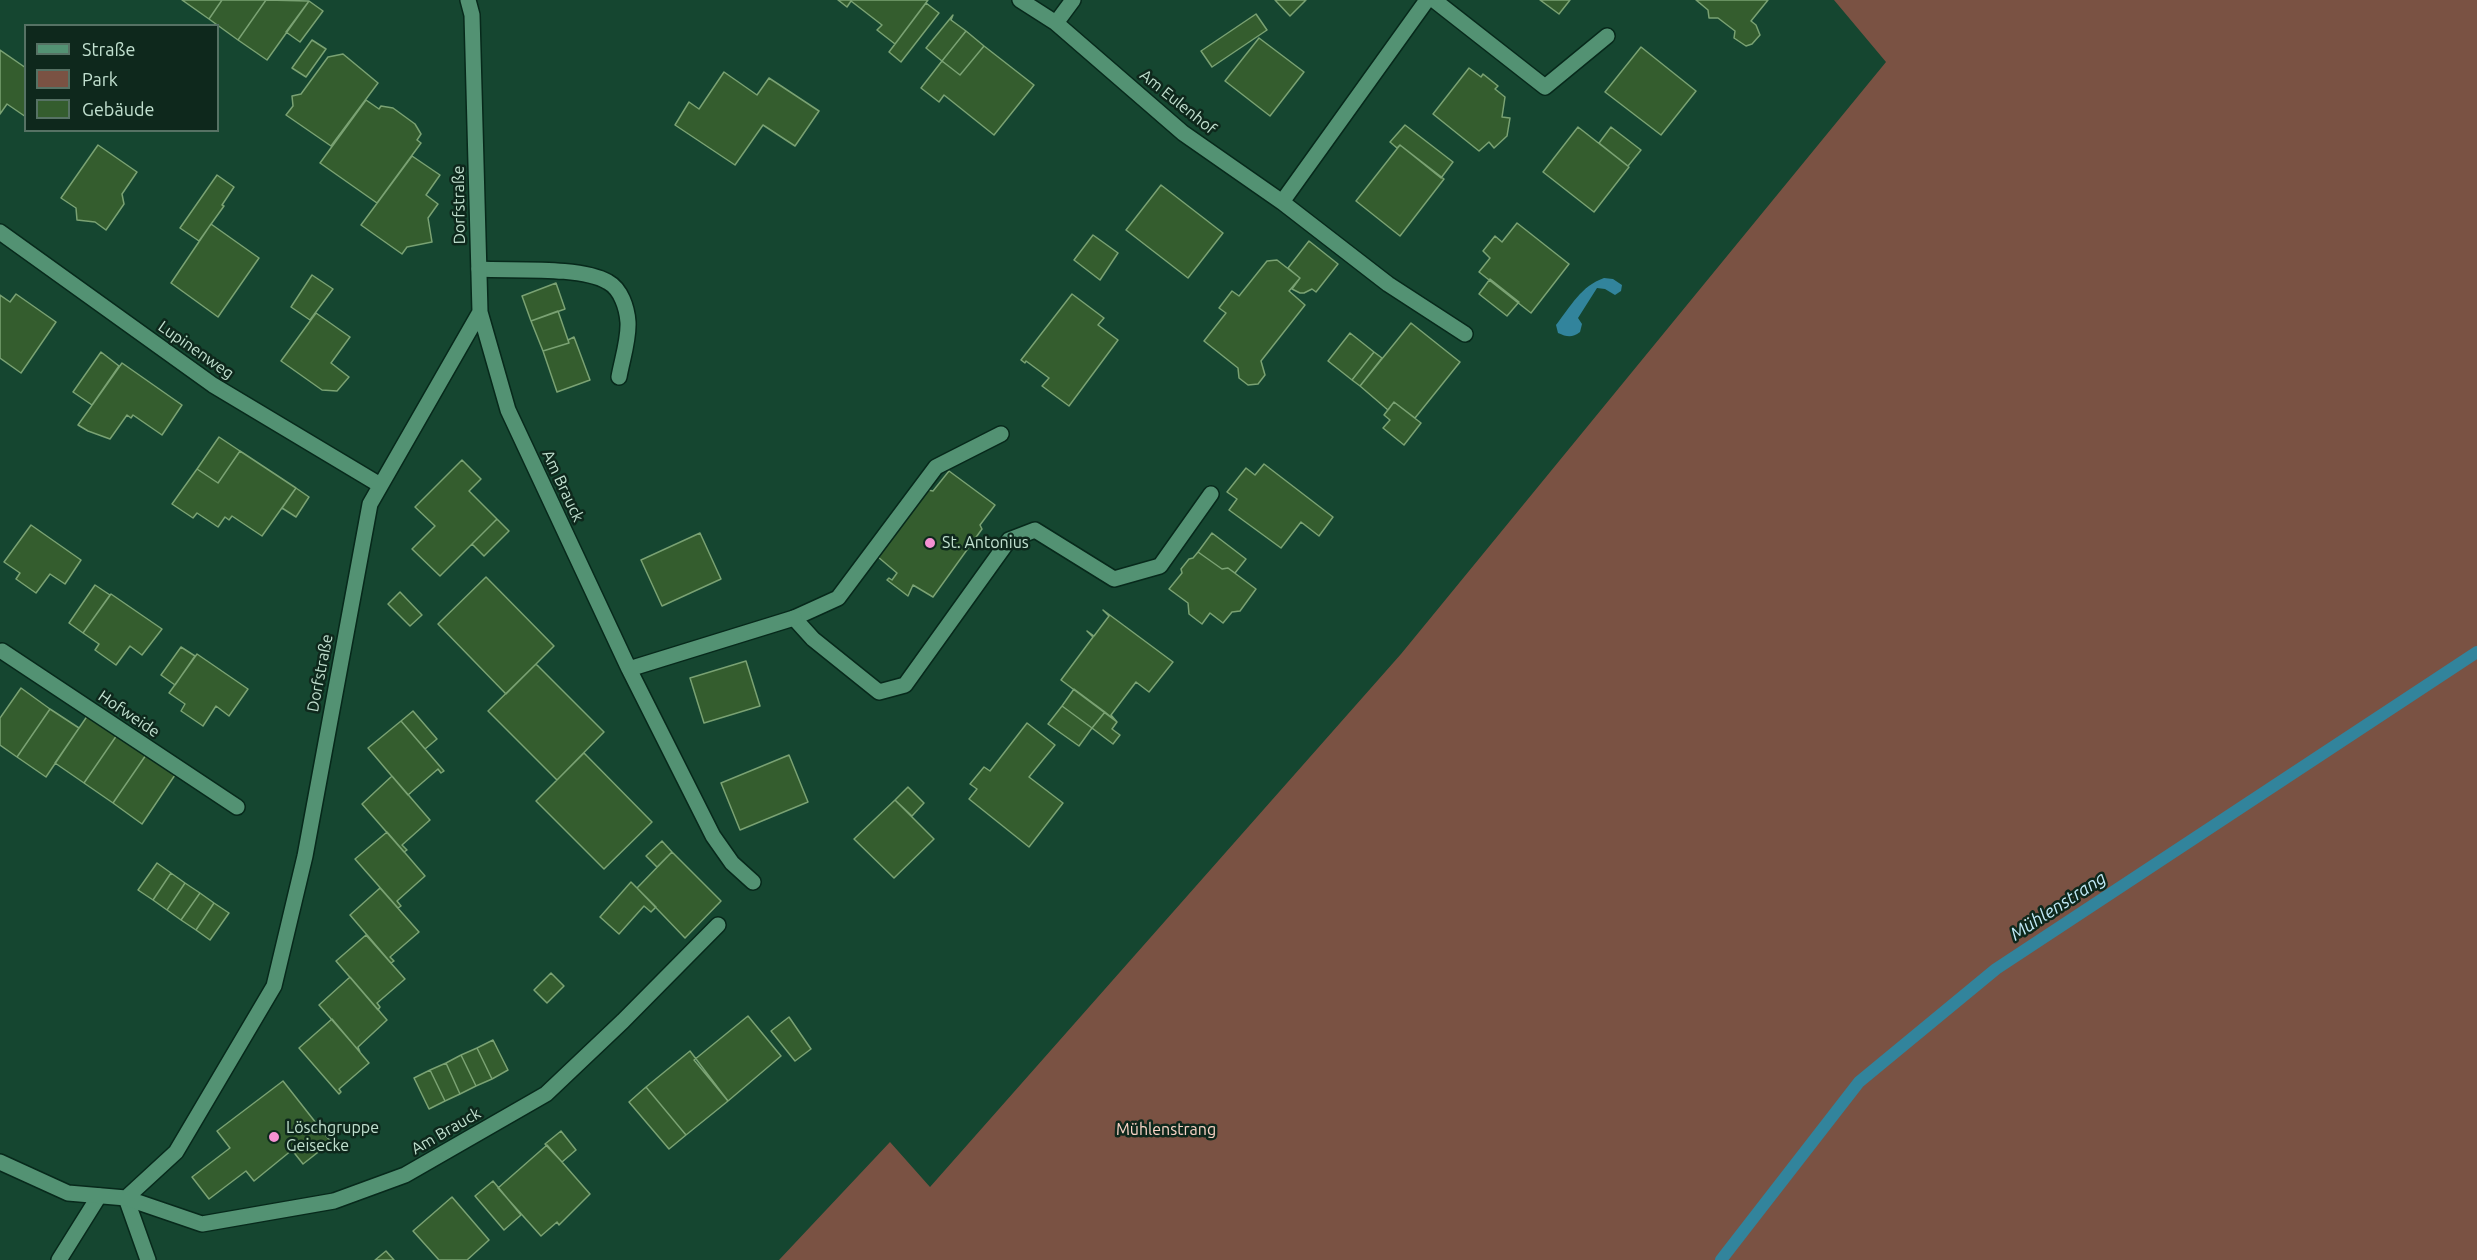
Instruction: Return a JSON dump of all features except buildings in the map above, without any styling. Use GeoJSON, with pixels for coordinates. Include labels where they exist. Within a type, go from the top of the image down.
{"type":"FeatureCollection","features":[{"type":"Feature","properties":{"kind":"street","name":"Dorfstraße"},"geometry":{"type":"LineString","coordinates":[[126,1198],[176,1152],[274,986],[305,856],[370,504],[480,312],[472,15],[468,0]]}},
{"type":"Feature","properties":{"kind":"street","name":"Am Eulenhof"},"geometry":{"type":"LineString","coordinates":[[1020,0],[1056,23],[1183,133],[1282,202],[1388,284],[1465,334]]}},
{"type":"Feature","properties":{"kind":"street"},"geometry":{"type":"LineString","coordinates":[[1056,23],[1073,0]]}},
{"type":"Feature","properties":{"kind":"street"},"geometry":{"type":"LineString","coordinates":[[1282,202],[1427,0]]}},
{"type":"Feature","properties":{"kind":"street"},"geometry":{"type":"LineString","coordinates":[[1434,0],[1545,87],[1607,36]]}},
{"type":"Feature","properties":{"kind":"street","name":"Lupinenweg"},"geometry":{"type":"LineString","coordinates":[[0,232],[213,385],[380,485]]}},
{"type":"Feature","properties":{"kind":"street"},"geometry":{"type":"LineString","coordinates":[[479,270],[591,274],[610,283],[627,309],[628,325],[619,377]]}},
{"type":"Feature","properties":{"kind":"street","name":"Am Brauck"},"geometry":{"type":"LineString","coordinates":[[480,312],[508,410],[629,669],[713,836],[732,863],[753,882]]}},
{"type":"Feature","properties":{"kind":"street"},"geometry":{"type":"LineString","coordinates":[[629,669],[794,618],[838,598],[936,467],[1001,434]]}},
{"type":"Feature","properties":{"kind":"street"},"geometry":{"type":"LineString","coordinates":[[794,618],[813,639],[879,692],[905,684],[1009,540],[1035,530],[1114,579],[1160,566],[1211,494]]}},
{"type":"Feature","properties":{"kind":"street","name":"Hofweide"},"geometry":{"type":"LineString","coordinates":[[0,652],[237,807]]}},
{"type":"Feature","properties":{"kind":"street","name":"Am Brauck"},"geometry":{"type":"LineString","coordinates":[[126,1198],[202,1224],[334,1201],[405,1175],[546,1094],[623,1021],[718,925]]}},
{"type":"Feature","properties":{"kind":"street"},"geometry":{"type":"LineString","coordinates":[[0,1162],[68,1193],[126,1198],[148,1260]]}},
{"type":"Feature","properties":{"kind":"street"},"geometry":{"type":"LineString","coordinates":[[59,1260],[99,1196]]}},
{"type":"Feature","properties":{"kind":"green space"},"geometry":{"type":"Polygon","coordinates":[[[1834,0],[2477,0],[2477,1260],[779,1260],[890,1142],[930,1187],[1401,654],[1886,62],[1834,0]]]}},
{"type":"Feature","properties":{"kind":"water"},"geometry":{"type":"Polygon","coordinates":[[[1604,278],[1613,279],[1622,285],[1621,291],[1615,295],[1605,289],[1597,288],[1578,318],[1582,324],[1580,332],[1569,336],[1558,333],[1556,325],[1577,297],[1589,286],[1604,278]]]}},
{"type":"Feature","properties":{"kind":"waterway","name":"Mühlenstrang"},"geometry":{"type":"LineString","coordinates":[[1721,1260],[1859,1082],[1996,969],[2477,652]]}},
{"type":"Feature","properties":{"kind":"place","name":"St. Antonius"},"geometry":{"type":"Point","coordinates":[930,543]}},
{"type":"Feature","properties":{"kind":"place","name":"Löschgruppe Geisecke"},"geometry":{"type":"Point","coordinates":[274,1137]}}]}
